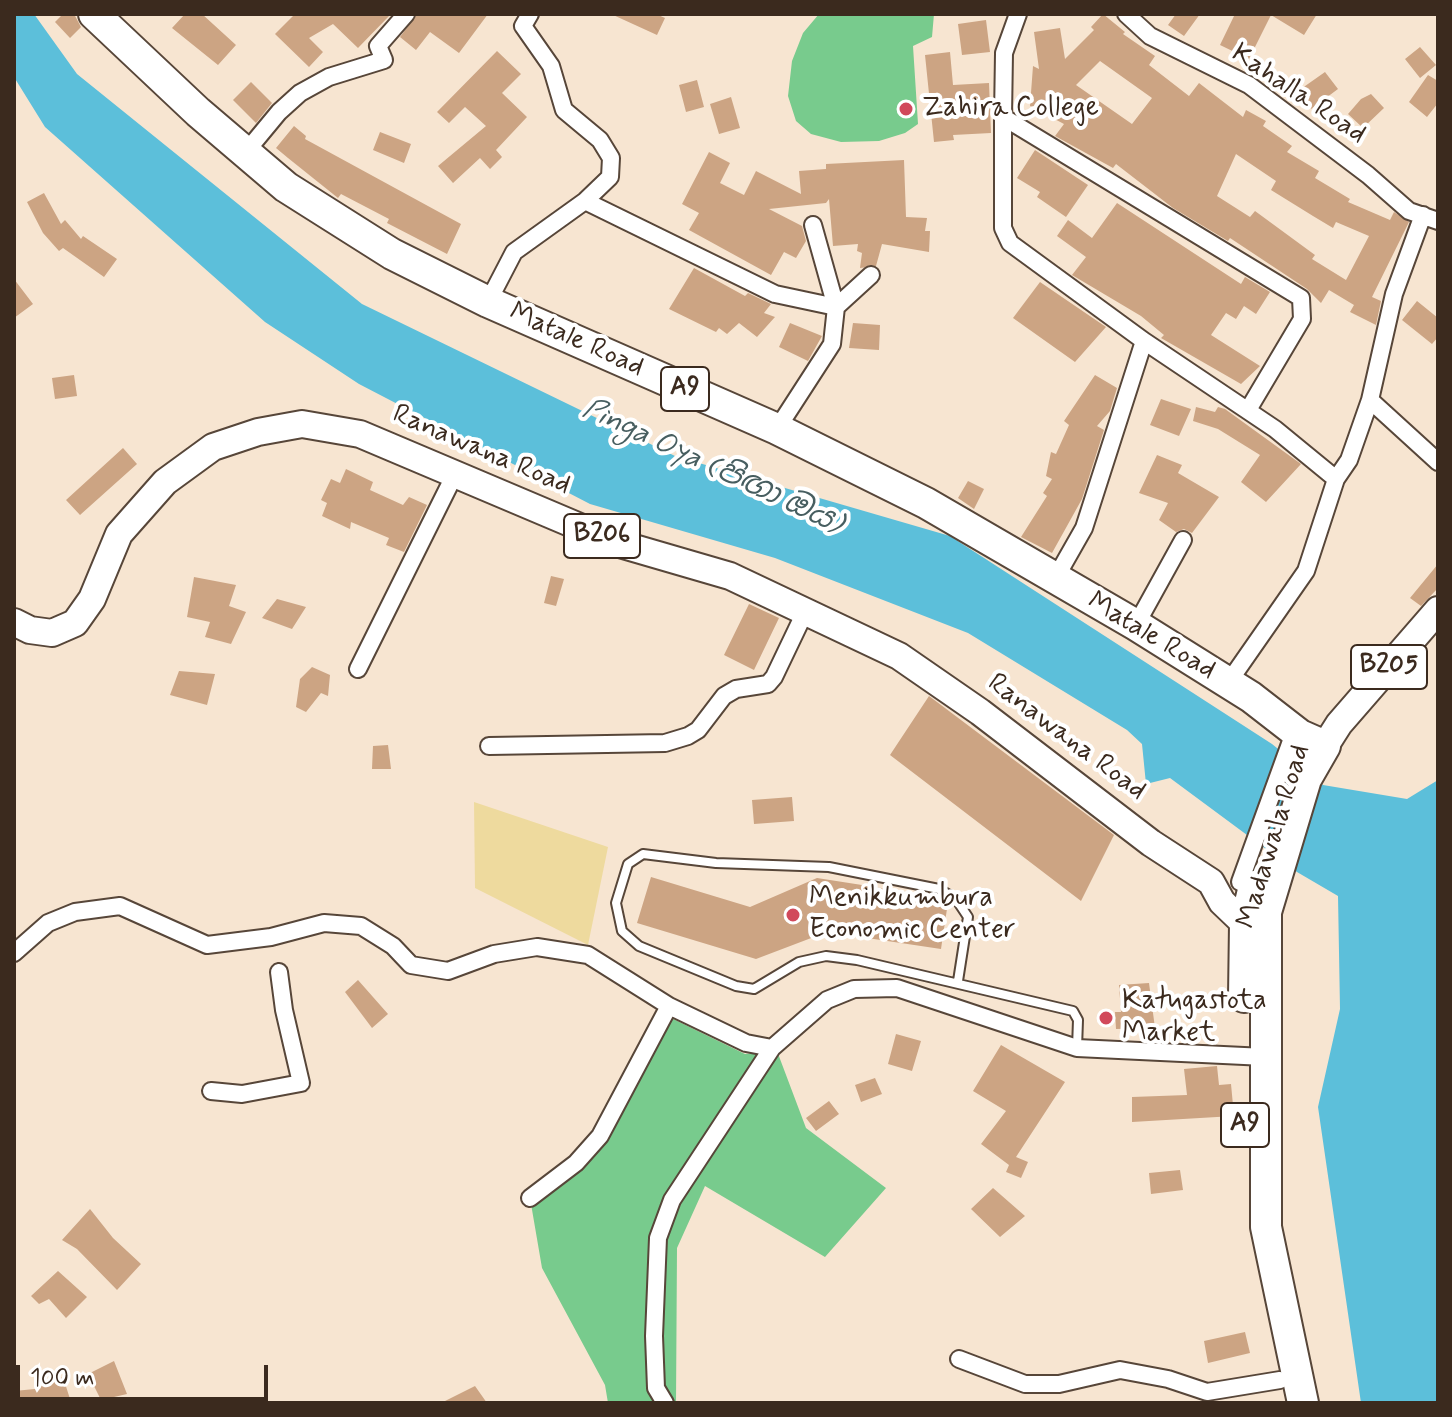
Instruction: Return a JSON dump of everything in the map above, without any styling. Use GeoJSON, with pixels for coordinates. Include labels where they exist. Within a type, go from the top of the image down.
{"type":"FeatureCollection","features":[{"type":"Feature","properties":{"kind":"highway","name":"Matale Road"},"geometry":{"type":"LineString","coordinates":[[94,14],[245,153],[312,205],[392,254],[488,302],[777,429],[926,503],[1136,625],[1228,683],[1307,740]]}},
{"type":"Feature","properties":{"kind":"highway","name":"Madawala Road"},"geometry":{"type":"LineString","coordinates":[[1282,1391],[1254,1267],[1247,1220],[1255,1057],[1255,918],[1262,865],[1307,740]]}},
{"type":"Feature","properties":{"kind":"highway","name":"Madawala Road"},"geometry":{"type":"LineString","coordinates":[[1255,1057],[1266,1227],[1303,1403]]}},
{"type":"Feature","properties":{"kind":"main road","name":"Ranawana Road"},"geometry":{"type":"LineString","coordinates":[[14,622],[30,630],[52,633],[75,623],[92,599],[119,534],[165,482],[213,447],[258,432],[302,424],[360,434],[620,544],[730,576],[876,644],[929,676],[1151,843],[1211,882]]}},
{"type":"Feature","properties":{"kind":"main road","name":"Madawala Road"},"geometry":{"type":"LineString","coordinates":[[1307,740],[1438,610]]}},
{"type":"Feature","properties":{"kind":"main road"},"geometry":{"type":"LineString","coordinates":[[1211,882],[1262,865]]}},
{"type":"Feature","properties":{"kind":"main road","name":"B206"},"geometry":{"type":"LineString","coordinates":[[1211,882],[1222,902],[1255,918]]}},
{"type":"Feature","properties":{"kind":"street"},"geometry":{"type":"LineString","coordinates":[[245,153],[279,112],[300,93],[329,77],[384,60],[378,46],[406,14]]}},
{"type":"Feature","properties":{"kind":"street"},"geometry":{"type":"LineString","coordinates":[[488,302],[514,252],[585,201],[610,177],[611,158],[600,140],[564,110],[551,66],[523,26],[530,14]]}},
{"type":"Feature","properties":{"kind":"street"},"geometry":{"type":"LineString","coordinates":[[1018,14],[1004,53],[1003,228],[1010,243],[1144,341],[1248,410],[1336,479]]}},
{"type":"Feature","properties":{"kind":"street","name":"Kahalla Road"},"geometry":{"type":"LineString","coordinates":[[1126,14],[1150,36],[1249,85],[1368,175],[1409,211],[1430,218]]}},
{"type":"Feature","properties":{"kind":"street"},"geometry":{"type":"LineString","coordinates":[[1003,117],[1301,298],[1302,319],[1248,410]]}},
{"type":"Feature","properties":{"kind":"street"},"geometry":{"type":"LineString","coordinates":[[585,201],[775,294],[836,307]]}},
{"type":"Feature","properties":{"kind":"street"},"geometry":{"type":"LineString","coordinates":[[1228,683],[1306,571],[1336,479],[1349,460],[1370,400],[1394,294],[1430,218]]}},
{"type":"Feature","properties":{"kind":"street"},"geometry":{"type":"LineString","coordinates":[[777,429],[832,344],[836,307],[813,225]]}},
{"type":"Feature","properties":{"kind":"street"},"geometry":{"type":"LineString","coordinates":[[836,307],[871,275]]}},
{"type":"Feature","properties":{"kind":"street"},"geometry":{"type":"LineString","coordinates":[[1055,579],[1084,528],[1144,341]]}},
{"type":"Feature","properties":{"kind":"street"},"geometry":{"type":"LineString","coordinates":[[1370,400],[1438,462]]}},
{"type":"Feature","properties":{"kind":"street"},"geometry":{"type":"LineString","coordinates":[[358,669],[454,476]]}},
{"type":"Feature","properties":{"kind":"street"},"geometry":{"type":"LineString","coordinates":[[1136,625],[1183,540]]}},
{"type":"Feature","properties":{"kind":"street"},"geometry":{"type":"LineString","coordinates":[[489,746],[665,743],[688,736],[698,730],[724,696],[736,689],[768,684],[806,610]]}},
{"type":"Feature","properties":{"kind":"street"},"geometry":{"type":"LineString","coordinates":[[14,953],[48,923],[75,912],[120,906],[207,945],[271,937],[324,923],[361,926],[393,946],[411,965],[448,971],[494,954],[537,947],[588,955],[669,1006],[746,1043],[772,1048]]}},
{"type":"Feature","properties":{"kind":"street"},"geometry":{"type":"LineString","coordinates":[[211,1091],[242,1094],[301,1083],[284,1010],[279,972]]}},
{"type":"Feature","properties":{"kind":"street"},"geometry":{"type":"LineString","coordinates":[[665,1403],[656,1388],[654,1336],[658,1238],[672,1200],[772,1048],[827,1000],[854,989],[897,988],[1077,1048],[1255,1057]]}},
{"type":"Feature","properties":{"kind":"street"},"geometry":{"type":"LineString","coordinates":[[530,1198],[576,1163],[600,1136],[669,1006]]}},
{"type":"Feature","properties":{"kind":"street"},"geometry":{"type":"LineString","coordinates":[[959,1359],[1025,1384],[1059,1384],[1120,1370],[1168,1379],[1207,1392],[1282,1391]]}},
{"type":"Feature","properties":{"kind":"lane"},"geometry":{"type":"LineString","coordinates":[[958,981],[968,917],[956,899],[939,889],[829,867],[716,863],[643,854],[628,864],[616,903],[622,931],[639,946],[736,986],[754,989],[799,962],[826,956],[958,981],[1073,1011],[1078,1020],[1077,1048]]}},
{"type":"Feature","properties":{"kind":"green space"},"geometry":{"type":"Polygon","coordinates":[[[819,14],[934,14],[932,37],[913,46],[918,124],[905,133],[879,141],[841,142],[811,134],[796,121],[788,96],[792,61],[803,33],[819,14]]]}},
{"type":"Feature","properties":{"kind":"green space"},"geometry":{"type":"Polygon","coordinates":[[[667,1016],[745,1054],[777,1051],[806,1128],[886,1188],[825,1257],[705,1186],[677,1248],[676,1403],[608,1403],[605,1385],[542,1268],[530,1198],[576,1163],[667,1016]]]}},
{"type":"Feature","properties":{"kind":"sand"},"geometry":{"type":"Polygon","coordinates":[[[474,802],[608,847],[588,945],[475,888],[474,802]]]}},
{"type":"Feature","properties":{"kind":"water","name":"Pinga Oya (පිඟා ඔය)"},"geometry":{"type":"Polygon","coordinates":[[[14,14],[34,14],[77,74],[362,304],[675,456],[950,536],[1272,744],[1323,785],[1407,799],[1438,780],[1438,1403],[1361,1403],[1318,1107],[1340,1009],[1338,896],[1297,872],[1170,778],[1146,784],[1142,744],[1127,730],[968,633],[775,558],[590,504],[359,384],[265,322],[45,127],[14,77],[14,14]]]}},
{"type":"Feature","properties":{"kind":"building"},"geometry":{"type":"Polygon","coordinates":[[[63,14],[74,14],[81,27],[70,38],[55,22],[63,14]]]}},
{"type":"Feature","properties":{"kind":"building"},"geometry":{"type":"Polygon","coordinates":[[[185,14],[202,14],[236,45],[218,65],[172,28],[185,14]]]}},
{"type":"Feature","properties":{"kind":"building"},"geometry":{"type":"Polygon","coordinates":[[[295,14],[391,14],[358,48],[333,24],[309,38],[323,52],[309,67],[275,34],[295,14]]]}},
{"type":"Feature","properties":{"kind":"building"},"geometry":{"type":"Polygon","coordinates":[[[417,14],[488,14],[459,53],[430,32],[416,50],[400,37],[417,14]]]}},
{"type":"Feature","properties":{"kind":"building"},"geometry":{"type":"Polygon","coordinates":[[[611,14],[656,14],[665,18],[657,35],[611,14]]]}},
{"type":"Feature","properties":{"kind":"building"},"geometry":{"type":"Polygon","coordinates":[[[1103,14],[1125,32],[1123,34],[1155,56],[1149,65],[1189,96],[1199,83],[1243,117],[1246,110],[1266,121],[1263,126],[1292,146],[1287,152],[1319,171],[1315,178],[1350,199],[1348,202],[1390,220],[1394,212],[1409,222],[1372,297],[1381,301],[1376,325],[1350,312],[1354,305],[1329,290],[1321,303],[1307,289],[1230,238],[1228,241],[1173,208],[1116,164],[1113,168],[1055,136],[1064,124],[1030,106],[1033,66],[1039,69],[1034,32],[1060,28],[1065,59],[1094,30],[1091,27],[1103,14]],[[1100,61],[1076,85],[1132,124],[1152,98],[1100,61]],[[1236,154],[1217,196],[1250,217],[1255,211],[1315,255],[1312,259],[1346,280],[1369,236],[1336,222],[1333,228],[1313,216],[1271,190],[1276,181],[1236,154]]]}},
{"type":"Feature","properties":{"kind":"building"},"geometry":{"type":"Polygon","coordinates":[[[1176,14],[1200,14],[1184,36],[1168,25],[1176,14]]]}},
{"type":"Feature","properties":{"kind":"building"},"geometry":{"type":"Polygon","coordinates":[[[1235,14],[1317,14],[1304,35],[1271,15],[1249,59],[1220,45],[1235,14]]]}},
{"type":"Feature","properties":{"kind":"building"},"geometry":{"type":"Polygon","coordinates":[[[986,20],[990,52],[962,55],[958,24],[986,20]]]}},
{"type":"Feature","properties":{"kind":"building"},"geometry":{"type":"Polygon","coordinates":[[[1420,47],[1436,65],[1420,78],[1405,59],[1420,47]]]}},
{"type":"Feature","properties":{"kind":"building"},"geometry":{"type":"Polygon","coordinates":[[[497,51],[521,74],[502,93],[527,117],[496,150],[502,157],[490,169],[480,158],[453,183],[438,166],[486,126],[465,107],[449,123],[437,112],[497,51]]]}},
{"type":"Feature","properties":{"kind":"building"},"geometry":{"type":"Polygon","coordinates":[[[950,52],[953,85],[989,83],[991,133],[953,135],[954,140],[934,142],[925,55],[950,52]]]}},
{"type":"Feature","properties":{"kind":"building"},"geometry":{"type":"Polygon","coordinates":[[[1325,72],[1338,89],[1311,109],[1298,91],[1325,72]]]}},
{"type":"Feature","properties":{"kind":"building"},"geometry":{"type":"Polygon","coordinates":[[[1428,75],[1438,81],[1438,103],[1427,117],[1409,102],[1428,75]]]}},
{"type":"Feature","properties":{"kind":"building"},"geometry":{"type":"Polygon","coordinates":[[[697,80],[704,107],[686,112],[679,85],[697,80]]]}},
{"type":"Feature","properties":{"kind":"building"},"geometry":{"type":"Polygon","coordinates":[[[251,82],[272,103],[256,123],[233,100],[251,82]]]}},
{"type":"Feature","properties":{"kind":"building"},"geometry":{"type":"Polygon","coordinates":[[[1371,94],[1384,108],[1363,128],[1348,114],[1361,99],[1371,94]]]}},
{"type":"Feature","properties":{"kind":"building"},"geometry":{"type":"Polygon","coordinates":[[[731,97],[740,128],[719,134],[710,104],[731,97]]]}},
{"type":"Feature","properties":{"kind":"building"},"geometry":{"type":"Polygon","coordinates":[[[294,126],[306,136],[305,139],[461,224],[447,254],[387,223],[389,219],[341,194],[338,198],[276,148],[294,126]]]}},
{"type":"Feature","properties":{"kind":"building"},"geometry":{"type":"Polygon","coordinates":[[[380,132],[411,144],[404,163],[373,150],[380,132]]]}},
{"type":"Feature","properties":{"kind":"building"},"geometry":{"type":"Polygon","coordinates":[[[1035,150],[1088,185],[1066,217],[1037,197],[1040,192],[1017,178],[1035,150]]]}},
{"type":"Feature","properties":{"kind":"building"},"geometry":{"type":"Polygon","coordinates":[[[709,152],[730,163],[720,183],[744,195],[756,171],[801,194],[799,171],[826,169],[826,164],[904,160],[906,217],[927,218],[925,231],[930,231],[929,252],[882,244],[876,266],[860,268],[862,253],[857,251],[858,244],[833,246],[829,199],[826,203],[769,209],[802,226],[806,241],[796,258],[784,252],[771,275],[689,230],[699,213],[682,204],[709,152]]]}},
{"type":"Feature","properties":{"kind":"building"},"geometry":{"type":"Polygon","coordinates":[[[44,193],[61,224],[65,220],[81,239],[83,236],[117,259],[104,277],[63,248],[59,251],[43,233],[27,202],[44,193]]]}},
{"type":"Feature","properties":{"kind":"building"},"geometry":{"type":"Polygon","coordinates":[[[1117,203],[1241,284],[1245,277],[1270,292],[1256,314],[1244,306],[1236,319],[1226,313],[1211,335],[1260,366],[1241,384],[1161,338],[1164,335],[1141,316],[1072,275],[1086,257],[1057,236],[1068,220],[1092,238],[1117,203]]]}},
{"type":"Feature","properties":{"kind":"building"},"geometry":{"type":"Polygon","coordinates":[[[694,268],[745,296],[748,293],[771,304],[764,313],[775,317],[757,337],[739,323],[727,334],[719,328],[716,332],[669,309],[694,268]]]}},
{"type":"Feature","properties":{"kind":"building"},"geometry":{"type":"Polygon","coordinates":[[[14,279],[33,304],[14,318],[14,279]]]}},
{"type":"Feature","properties":{"kind":"building"},"geometry":{"type":"Polygon","coordinates":[[[1040,282],[1106,327],[1075,362],[1013,318],[1040,282]]]}},
{"type":"Feature","properties":{"kind":"building"},"geometry":{"type":"Polygon","coordinates":[[[1417,301],[1438,318],[1438,337],[1432,344],[1402,320],[1417,301]]]}},
{"type":"Feature","properties":{"kind":"building"},"geometry":{"type":"Polygon","coordinates":[[[790,323],[822,336],[808,361],[779,347],[790,323]]]}},
{"type":"Feature","properties":{"kind":"building"},"geometry":{"type":"Polygon","coordinates":[[[853,323],[880,325],[879,350],[849,348],[853,323]]]}},
{"type":"Feature","properties":{"kind":"building"},"geometry":{"type":"Polygon","coordinates":[[[74,375],[77,396],[55,399],[52,378],[74,375]]]}},
{"type":"Feature","properties":{"kind":"building"},"geometry":{"type":"Polygon","coordinates":[[[1095,375],[1117,388],[1110,411],[1097,426],[1104,430],[1082,499],[1052,553],[1021,537],[1047,496],[1043,493],[1052,479],[1046,476],[1051,452],[1056,454],[1069,425],[1064,421],[1095,375]]]}},
{"type":"Feature","properties":{"kind":"building"},"geometry":{"type":"Polygon","coordinates":[[[1161,399],[1191,409],[1179,436],[1150,425],[1161,399]]]}},
{"type":"Feature","properties":{"kind":"building"},"geometry":{"type":"Polygon","coordinates":[[[1196,407],[1215,412],[1218,407],[1225,409],[1301,464],[1266,502],[1241,482],[1260,455],[1218,429],[1193,421],[1196,407]]]}},
{"type":"Feature","properties":{"kind":"building"},"geometry":{"type":"Polygon","coordinates":[[[123,448],[137,464],[80,515],[66,500],[123,448]]]}},
{"type":"Feature","properties":{"kind":"building"},"geometry":{"type":"Polygon","coordinates":[[[1157,455],[1182,465],[1178,473],[1219,497],[1192,533],[1184,529],[1176,532],[1159,520],[1168,503],[1139,493],[1157,455]]]}},
{"type":"Feature","properties":{"kind":"building"},"geometry":{"type":"Polygon","coordinates":[[[346,469],[373,482],[370,490],[403,505],[409,497],[427,505],[404,552],[386,545],[389,538],[351,522],[350,529],[322,516],[327,503],[321,500],[331,479],[340,483],[346,469]]]}},
{"type":"Feature","properties":{"kind":"building"},"geometry":{"type":"Polygon","coordinates":[[[968,481],[984,489],[974,509],[958,498],[968,481]]]}},
{"type":"Feature","properties":{"kind":"building"},"geometry":{"type":"Polygon","coordinates":[[[1438,564],[1438,588],[1421,606],[1410,598],[1438,564]]]}},
{"type":"Feature","properties":{"kind":"building"},"geometry":{"type":"Polygon","coordinates":[[[551,576],[564,579],[556,606],[544,603],[551,576]]]}},
{"type":"Feature","properties":{"kind":"building"},"geometry":{"type":"Polygon","coordinates":[[[194,577],[236,585],[229,606],[246,612],[231,644],[205,637],[210,622],[187,617],[194,577]]]}},
{"type":"Feature","properties":{"kind":"building"},"geometry":{"type":"Polygon","coordinates":[[[277,599],[306,607],[292,629],[262,618],[277,599]]]}},
{"type":"Feature","properties":{"kind":"building"},"geometry":{"type":"Polygon","coordinates":[[[749,604],[779,618],[754,670],[724,655],[749,604]]]}},
{"type":"Feature","properties":{"kind":"building"},"geometry":{"type":"Polygon","coordinates":[[[312,667],[330,675],[328,696],[321,693],[306,712],[296,707],[300,679],[312,667]]]}},
{"type":"Feature","properties":{"kind":"building"},"geometry":{"type":"Polygon","coordinates":[[[179,671],[215,674],[207,705],[170,695],[179,671]]]}},
{"type":"Feature","properties":{"kind":"building"},"geometry":{"type":"Polygon","coordinates":[[[929,696],[1114,835],[1081,901],[890,755],[929,696]]]}},
{"type":"Feature","properties":{"kind":"building"},"geometry":{"type":"Polygon","coordinates":[[[388,745],[391,769],[372,769],[373,746],[388,745]]]}},
{"type":"Feature","properties":{"kind":"building"},"geometry":{"type":"Polygon","coordinates":[[[792,797],[794,821],[754,824],[752,800],[792,797]]]}},
{"type":"Feature","properties":{"kind":"building","name":"Menikkumbura Economic Center"},"geometry":{"type":"Polygon","coordinates":[[[651,877],[750,907],[817,878],[939,897],[948,902],[941,949],[827,932],[756,959],[637,923],[651,877]]]}},
{"type":"Feature","properties":{"kind":"building"},"geometry":{"type":"Polygon","coordinates":[[[358,980],[388,1014],[372,1028],[345,992],[358,980]]]}},
{"type":"Feature","properties":{"kind":"building"},"geometry":{"type":"Polygon","coordinates":[[[1149,983],[1155,1028],[1116,1029],[1115,1012],[1121,1012],[1119,985],[1149,983]]]}},
{"type":"Feature","properties":{"kind":"building"},"geometry":{"type":"Polygon","coordinates":[[[896,1034],[921,1041],[912,1071],[888,1064],[896,1034]]]}},
{"type":"Feature","properties":{"kind":"building"},"geometry":{"type":"Polygon","coordinates":[[[1001,1045],[1065,1082],[1016,1157],[1028,1162],[1021,1178],[1006,1172],[1009,1165],[981,1144],[1006,1111],[973,1091],[1001,1045]]]}},
{"type":"Feature","properties":{"kind":"building"},"geometry":{"type":"Polygon","coordinates":[[[1217,1066],[1219,1085],[1231,1084],[1234,1116],[1132,1122],[1132,1097],[1187,1095],[1184,1069],[1217,1066]]]}},
{"type":"Feature","properties":{"kind":"building"},"geometry":{"type":"Polygon","coordinates":[[[875,1078],[882,1094],[861,1102],[855,1085],[875,1078]]]}},
{"type":"Feature","properties":{"kind":"building"},"geometry":{"type":"Polygon","coordinates":[[[829,1101],[839,1114],[816,1131],[806,1118],[829,1101]]]}},
{"type":"Feature","properties":{"kind":"building"},"geometry":{"type":"Polygon","coordinates":[[[1180,1170],[1183,1190],[1151,1194],[1149,1173],[1180,1170]]]}},
{"type":"Feature","properties":{"kind":"building"},"geometry":{"type":"Polygon","coordinates":[[[993,1188],[1025,1216],[1000,1237],[971,1209],[993,1188]]]}},
{"type":"Feature","properties":{"kind":"building"},"geometry":{"type":"Polygon","coordinates":[[[90,1209],[113,1238],[141,1264],[117,1290],[77,1249],[62,1240],[90,1209]]]}},
{"type":"Feature","properties":{"kind":"building"},"geometry":{"type":"Polygon","coordinates":[[[58,1271],[87,1297],[66,1318],[49,1299],[39,1304],[31,1296],[58,1271]]]}},
{"type":"Feature","properties":{"kind":"building"},"geometry":{"type":"Polygon","coordinates":[[[1245,1332],[1250,1353],[1208,1363],[1204,1341],[1245,1332]]]}},
{"type":"Feature","properties":{"kind":"building"},"geometry":{"type":"Polygon","coordinates":[[[114,1361],[127,1394],[101,1400],[88,1374],[114,1361]]]}},
{"type":"Feature","properties":{"kind":"building"},"geometry":{"type":"Polygon","coordinates":[[[63,1377],[70,1399],[65,1403],[14,1403],[14,1391],[35,1389],[63,1377]]]}},
{"type":"Feature","properties":{"kind":"building"},"geometry":{"type":"Polygon","coordinates":[[[475,1386],[487,1403],[441,1403],[475,1386]]]}},
{"type":"Feature","properties":{"kind":"place","name":"Zahira College"},"geometry":{"type":"Point","coordinates":[906,109]}},
{"type":"Feature","properties":{"kind":"place","name":"Menikkumbura Economic Center"},"geometry":{"type":"Point","coordinates":[793,915]}},
{"type":"Feature","properties":{"kind":"place","name":"Katugastota Market"},"geometry":{"type":"Point","coordinates":[1106,1018]}}]}
